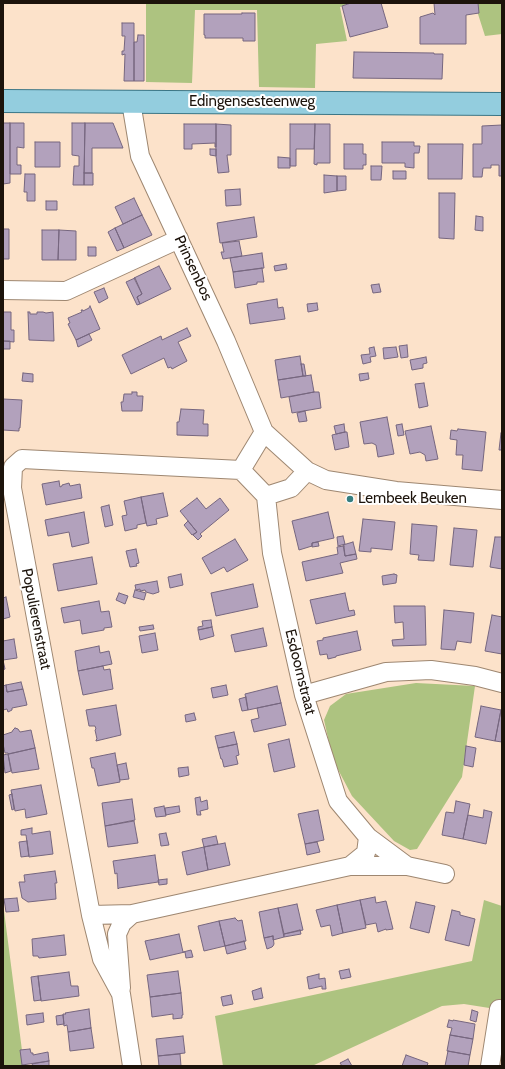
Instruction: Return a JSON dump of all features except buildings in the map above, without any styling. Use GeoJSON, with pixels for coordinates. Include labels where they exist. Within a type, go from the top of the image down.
{"type":"FeatureCollection","features":[{"type":"Feature","properties":{"kind":"main road","name":"Edingensesteenweg"},"geometry":{"type":"LineString","coordinates":[[3,101],[502,104]]}},
{"type":"Feature","properties":{"kind":"street","name":"Prinsenbos"},"geometry":{"type":"LineString","coordinates":[[131,102],[140,156],[226,341],[264,432],[307,471],[326,480],[396,491],[502,500]]}},
{"type":"Feature","properties":{"kind":"street"},"geometry":{"type":"LineString","coordinates":[[3,290],[66,291],[179,239]]}},
{"type":"Feature","properties":{"kind":"street"},"geometry":{"type":"LineString","coordinates":[[264,432],[241,470],[266,496],[290,488],[307,471]]}},
{"type":"Feature","properties":{"kind":"street","name":"Populierenstraat"},"geometry":{"type":"LineString","coordinates":[[121,994],[102,959],[91,915],[12,488],[13,467],[22,459],[241,470]]}},
{"type":"Feature","properties":{"kind":"street","name":"Esdoornstraat"},"geometry":{"type":"LineString","coordinates":[[266,496],[272,554],[304,695],[338,800],[368,837],[407,866]]}},
{"type":"Feature","properties":{"kind":"street"},"geometry":{"type":"LineString","coordinates":[[304,695],[386,672],[431,670],[475,676],[502,683]]}},
{"type":"Feature","properties":{"kind":"street","name":"Esdoornstraat"},"geometry":{"type":"LineString","coordinates":[[350,866],[366,853],[368,837]]}},
{"type":"Feature","properties":{"kind":"street","name":"Esdoornstraat"},"geometry":{"type":"LineString","coordinates":[[91,915],[132,914],[350,866],[407,866],[445,874]]}},
{"type":"Feature","properties":{"kind":"street","name":"Populierenstraat"},"geometry":{"type":"LineString","coordinates":[[132,914],[122,922],[117,934],[121,994],[132,1066]]}},
{"type":"Feature","properties":{"kind":"street"},"geometry":{"type":"LineString","coordinates":[[490,1066],[499,1009]]}},
{"type":"Feature","properties":{"kind":"green space"},"geometry":{"type":"Polygon","coordinates":[[[146,3],[350,3],[340,7],[347,41],[316,44],[315,88],[259,87],[257,10],[195,10],[192,83],[146,82],[146,3]]]}},
{"type":"Feature","properties":{"kind":"green space"},"geometry":{"type":"Polygon","coordinates":[[[477,3],[502,3],[502,34],[485,36],[478,14],[477,3]]]}},
{"type":"Feature","properties":{"kind":"green space"},"geometry":{"type":"Polygon","coordinates":[[[416,683],[475,686],[462,777],[417,849],[410,850],[394,841],[352,796],[333,760],[324,720],[330,706],[346,694],[416,683]]]}},
{"type":"Feature","properties":{"kind":"green space"},"geometry":{"type":"Polygon","coordinates":[[[484,900],[502,906],[502,1010],[464,1004],[442,1006],[312,1066],[223,1066],[215,1016],[472,961],[484,900]]]}},
{"type":"Feature","properties":{"kind":"green space"},"geometry":{"type":"Polygon","coordinates":[[[3,903],[24,1066],[3,1066],[3,903]]]}},
{"type":"Feature","properties":{"kind":"place","name":"Lembeek Beuken"},"geometry":{"type":"Point","coordinates":[350,499]}}]}
